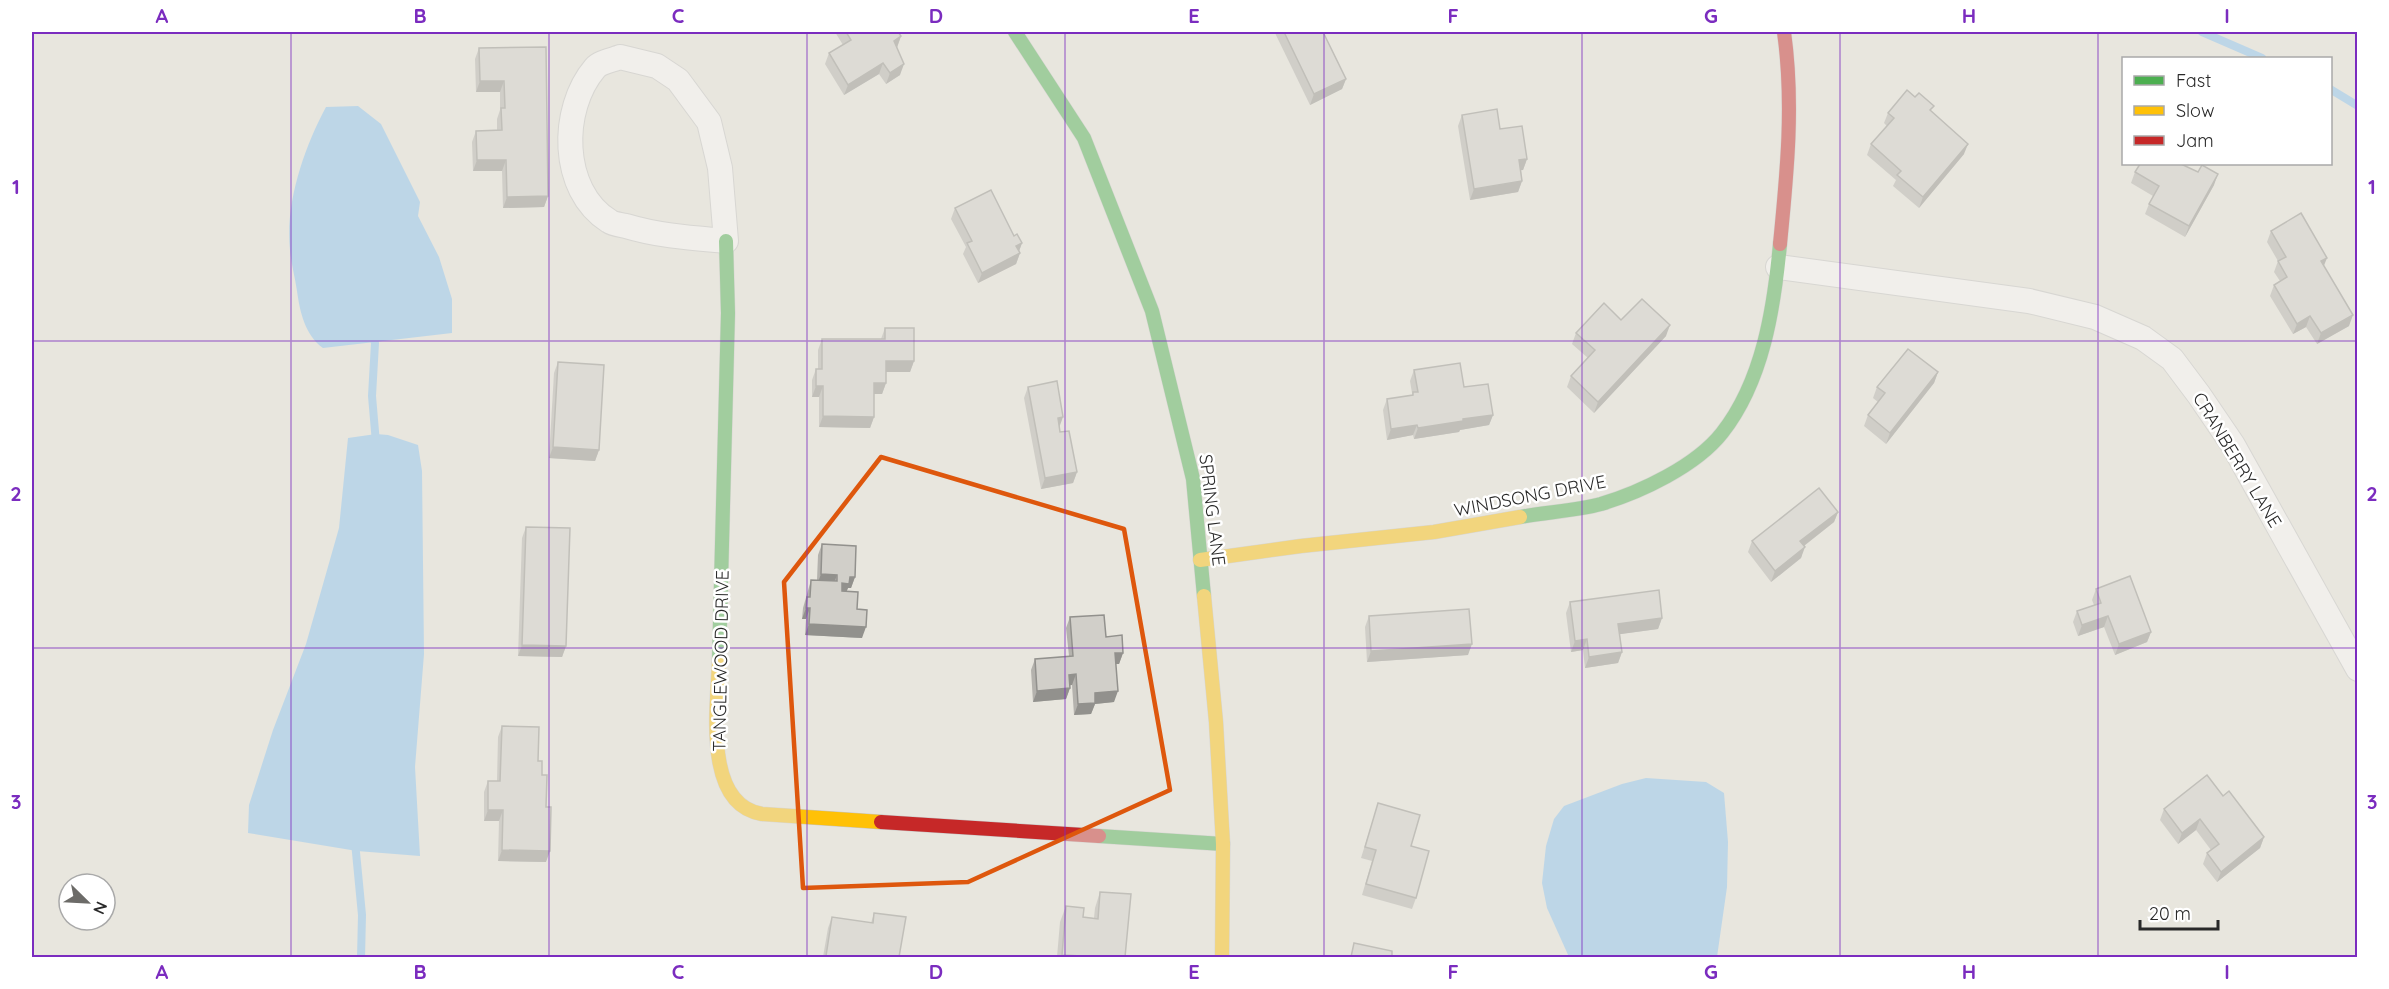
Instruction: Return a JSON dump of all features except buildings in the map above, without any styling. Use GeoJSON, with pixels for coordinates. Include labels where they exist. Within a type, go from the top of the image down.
{"type":"FeatureCollection","features":[{"type":"Feature","properties":{"kind":"street","name":"SPRING LANE"},"geometry":{"type":"LineString","coordinates":[[1015,32],[1084,138],[1152,311],[1193,479],[1216,722],[1223,844],[1221,957]]}},
{"type":"Feature","properties":{"kind":"street","name":"WINDSONG DRIVE"},"geometry":{"type":"LineString","coordinates":[[1200,560],[1301,546],[1434,532],[1600,504],[1649,485],[1689,462],[1721,434],[1747,394],[1761,357],[1778,267],[1790,135],[1788,60],[1784,32]]}},
{"type":"Feature","properties":{"kind":"street","name":"TANGLEWOOD DRIVE"},"geometry":{"type":"LineString","coordinates":[[726,241],[649,233],[609,221],[587,200],[573,168],[569,133],[577,96],[596,66],[620,57],[657,66],[678,80],[709,123],[720,168],[726,241],[728,313],[717,748],[722,775],[732,798],[749,810],[776,815],[1223,844]]}},
{"type":"Feature","properties":{"kind":"street","name":"CRANBERRY LANE"},"geometry":{"type":"LineString","coordinates":[[1778,267],[2029,301],[2095,317],[2143,338],[2172,360],[2233,445],[2358,669]]}},
{"type":"Feature","properties":{"kind":"highlighted area"},"geometry":{"type":"Polygon","coordinates":[[[881,457],[1124,529],[1170,790],[968,882],[803,888],[784,582],[881,457]]]}},
{"type":"Feature","properties":{"kind":"water"},"geometry":{"type":"Polygon","coordinates":[[[358,106],[381,124],[420,202],[418,216],[439,257],[452,299],[452,333],[323,348],[312,337],[304,322],[290,250],[289,232],[293,195],[310,140],[326,107],[358,106]]]}},
{"type":"Feature","properties":{"kind":"water"},"geometry":{"type":"Polygon","coordinates":[[[376,434],[388,435],[418,445],[422,471],[424,654],[415,767],[420,856],[357,851],[248,833],[249,805],[273,730],[306,644],[339,528],[348,438],[376,434]]]}},
{"type":"Feature","properties":{"kind":"water"},"geometry":{"type":"Polygon","coordinates":[[[1646,778],[1706,782],[1724,793],[1728,842],[1727,887],[1717,957],[1569,957],[1547,908],[1542,883],[1546,846],[1554,819],[1564,806],[1622,784],[1646,778]]]}},
{"type":"Feature","properties":{"kind":"waterway"},"geometry":{"type":"LineString","coordinates":[[2202,32],[2260,57]]}},
{"type":"Feature","properties":{"kind":"waterway"},"geometry":{"type":"LineString","coordinates":[[2332,90],[2358,106]]}},
{"type":"Feature","properties":{"kind":"waterway"},"geometry":{"type":"LineString","coordinates":[[372,333],[375,343],[372,396],[376,443]]}},
{"type":"Feature","properties":{"kind":"waterway"},"geometry":{"type":"LineString","coordinates":[[355,842],[362,915],[361,958]]}},
{"type":"Feature","properties":{"kind":"traffic: fast"},"geometry":{"type":"LineString","coordinates":[[1015,32],[1084,138],[1152,311],[1193,479],[1204,596]]}},
{"type":"Feature","properties":{"kind":"traffic: fast"},"geometry":{"type":"LineString","coordinates":[[719,660],[728,313],[726,241]]}},
{"type":"Feature","properties":{"kind":"traffic: fast"},"geometry":{"type":"LineString","coordinates":[[1520,517],[1581,508],[1617,499],[1683,467],[1711,445],[1736,413],[1757,367],[1770,318],[1780,244]]}},
{"type":"Feature","properties":{"kind":"traffic: fast"},"geometry":{"type":"LineString","coordinates":[[1099,836],[1223,844]]}},
{"type":"Feature","properties":{"kind":"traffic: slow"},"geometry":{"type":"LineString","coordinates":[[1200,560],[1301,546],[1434,532],[1520,517]]}},
{"type":"Feature","properties":{"kind":"traffic: slow"},"geometry":{"type":"LineString","coordinates":[[1204,596],[1216,722],[1223,844],[1222,958]]}},
{"type":"Feature","properties":{"kind":"traffic: slow"},"geometry":{"type":"LineString","coordinates":[[719,660],[716,725],[718,750],[722,772],[730,792],[743,806],[762,814],[881,822]]}},
{"type":"Feature","properties":{"kind":"traffic: jam"},"geometry":{"type":"LineString","coordinates":[[1780,244],[1789,112],[1784,32]]}},
{"type":"Feature","properties":{"kind":"traffic: jam"},"geometry":{"type":"LineString","coordinates":[[881,822],[1099,836]]}}]}
